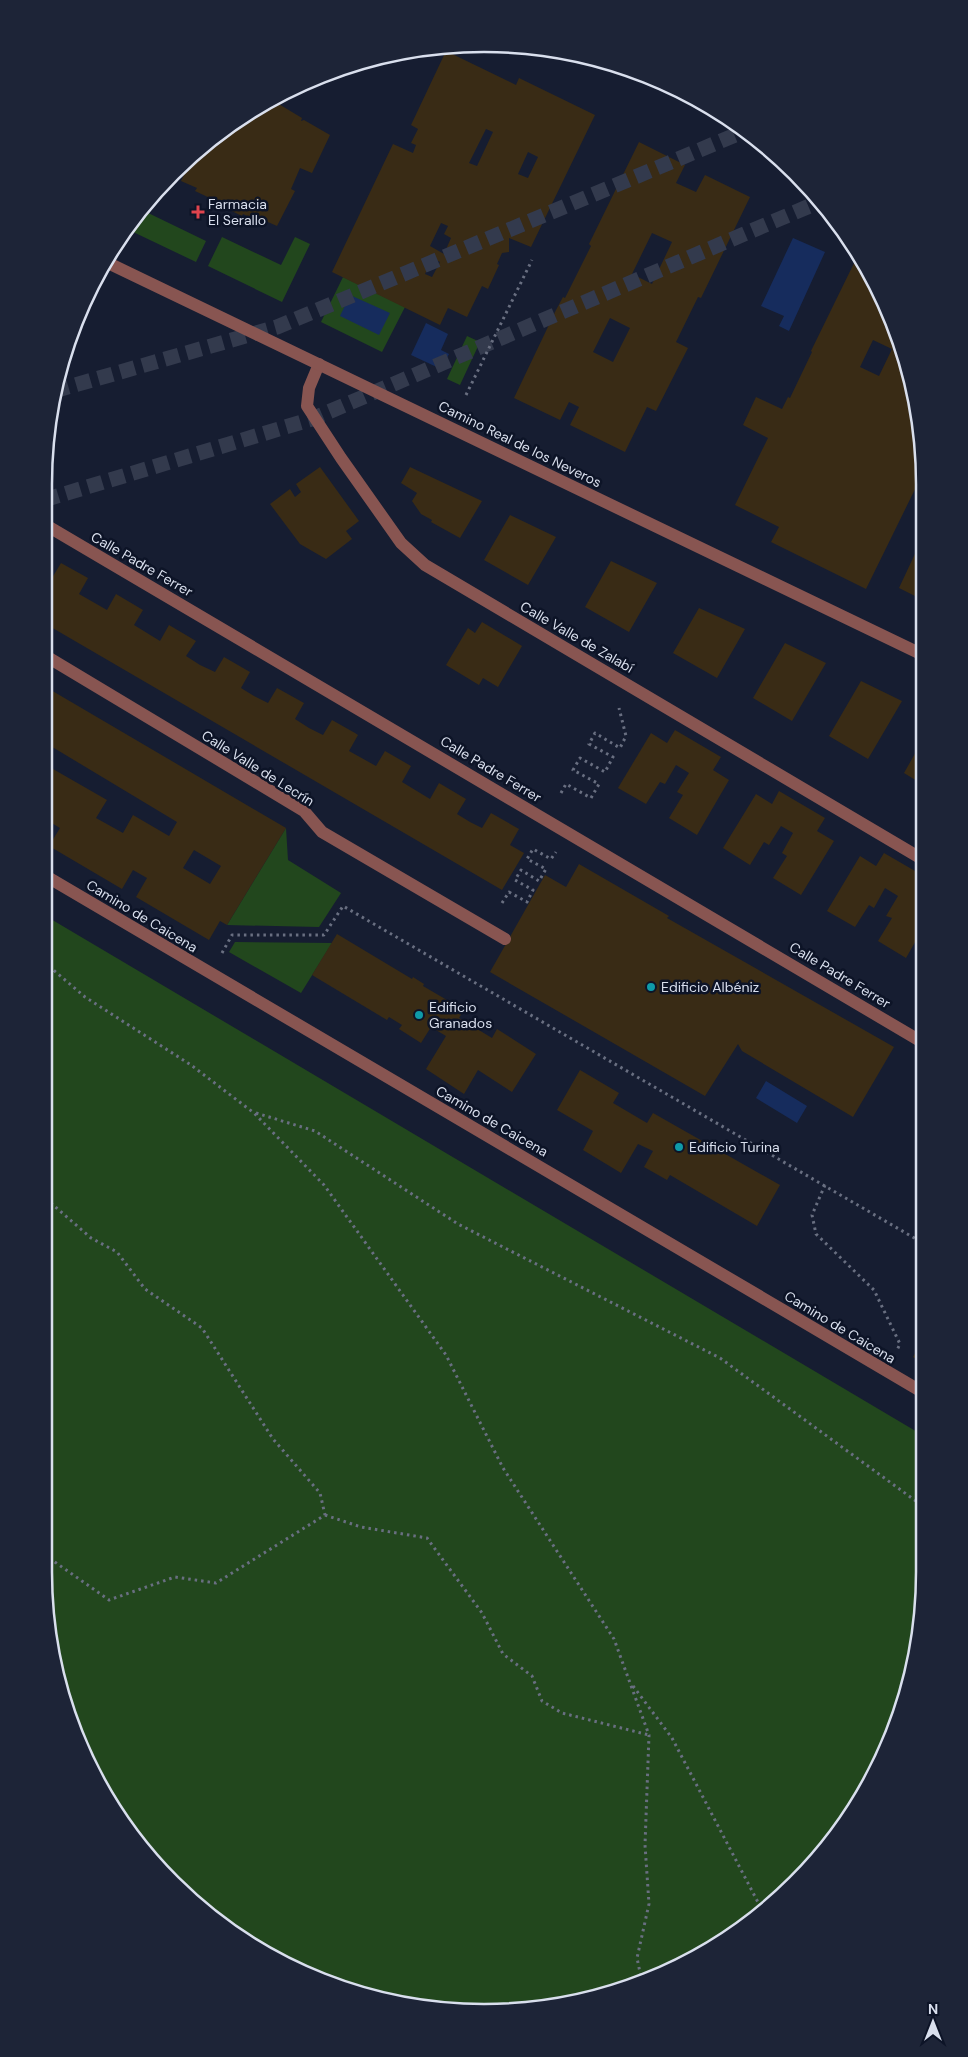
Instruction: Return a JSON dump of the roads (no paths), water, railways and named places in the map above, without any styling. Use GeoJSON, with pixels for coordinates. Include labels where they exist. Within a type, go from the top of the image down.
{"type":"FeatureCollection","features":[{"type":"Feature","properties":{"kind":"street","name":"Camino Real de los Neveros"},"geometry":{"type":"LineString","coordinates":[[112,265],[916,652]]}},
{"type":"Feature","properties":{"kind":"street","name":"Calle Valle de Zalabí"},"geometry":{"type":"LineString","coordinates":[[319,364],[308,388],[307,406],[340,458],[401,544],[425,565],[916,855]]}},
{"type":"Feature","properties":{"kind":"street","name":"Calle Padre Ferrer"},"geometry":{"type":"LineString","coordinates":[[52,529],[916,1038]]}},
{"type":"Feature","properties":{"kind":"street","name":"Calle Valle de Lecrín"},"geometry":{"type":"LineString","coordinates":[[52,660],[304,812],[322,832],[505,939]]}},
{"type":"Feature","properties":{"kind":"street","name":"Camino de Caicena"},"geometry":{"type":"LineString","coordinates":[[52,880],[916,1388]]}},
{"type":"Feature","properties":{"kind":"water"},"geometry":{"type":"Polygon","coordinates":[[[793,238],[825,252],[789,331],[779,326],[784,316],[761,306],[793,238]]]}},
{"type":"Feature","properties":{"kind":"water"},"geometry":{"type":"Polygon","coordinates":[[[350,295],[390,313],[379,335],[340,316],[350,295]]]}},
{"type":"Feature","properties":{"kind":"water"},"geometry":{"type":"Polygon","coordinates":[[[426,323],[448,334],[441,350],[449,354],[441,369],[411,355],[426,323]]]}},
{"type":"Feature","properties":{"kind":"water"},"geometry":{"type":"Polygon","coordinates":[[[766,1081],[807,1106],[797,1123],[756,1098],[766,1081]]]}},
{"type":"Feature","properties":{"kind":"tunnel"},"geometry":{"type":"LineString","coordinates":[[64,388],[277,327],[737,134]]}},
{"type":"Feature","properties":{"kind":"tunnel"},"geometry":{"type":"LineString","coordinates":[[52,498],[312,419],[813,205]]}},
{"type":"Feature","properties":{"kind":"place","name":"Farmacia El Serallo"},"geometry":{"type":"Point","coordinates":[198,212]}},
{"type":"Feature","properties":{"kind":"place","name":"Edificio Albéniz"},"geometry":{"type":"Point","coordinates":[651,987]}},
{"type":"Feature","properties":{"kind":"place","name":"Edificio Granados"},"geometry":{"type":"Point","coordinates":[419,1015]}},
{"type":"Feature","properties":{"kind":"place","name":"Edificio Turina"},"geometry":{"type":"Point","coordinates":[679,1147]}}]}
